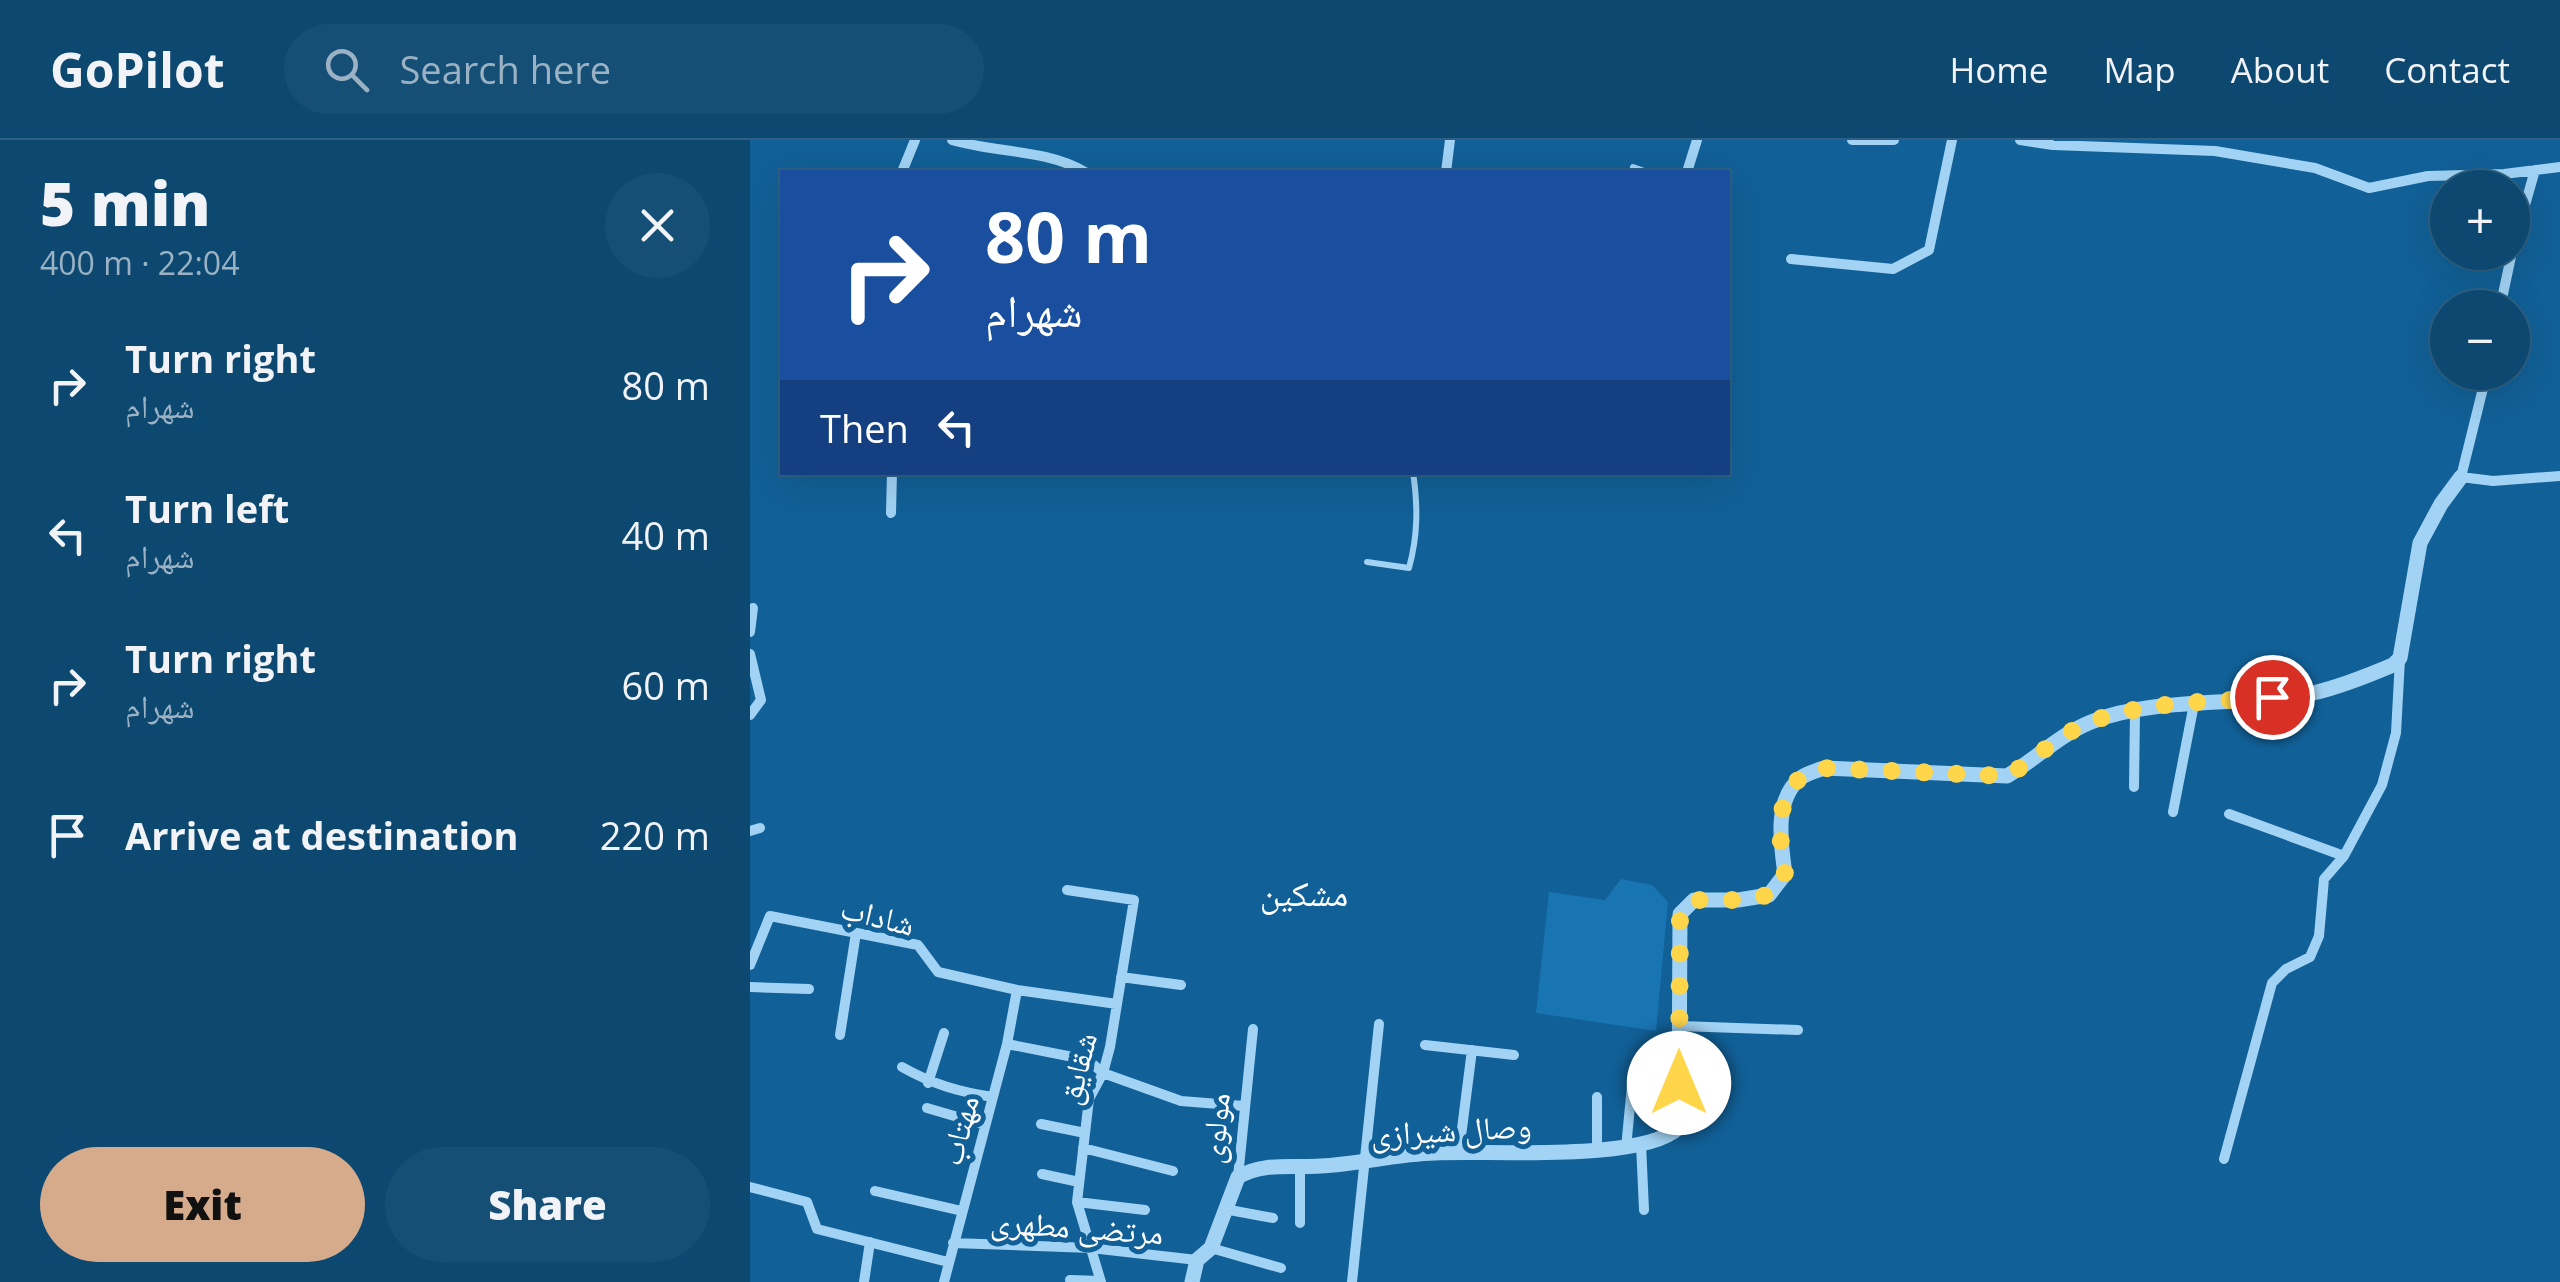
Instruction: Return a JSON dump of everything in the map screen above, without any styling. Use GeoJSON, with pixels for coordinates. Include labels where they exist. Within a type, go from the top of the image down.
{"type":"FeatureCollection","features":[{"type":"Feature","properties":{"kind":"street"},"geometry":{"type":"LineString","coordinates":[[903,170],[915,140]]}},
{"type":"Feature","properties":{"kind":"street"},"geometry":{"type":"LineString","coordinates":[[952,140],[1041,157],[1079,170]]}},
{"type":"Feature","properties":{"kind":"street"},"geometry":{"type":"LineString","coordinates":[[1446,170],[1450,140]]}},
{"type":"Feature","properties":{"kind":"street"},"geometry":{"type":"LineString","coordinates":[[1688,170],[1697,140]]}},
{"type":"Feature","properties":{"kind":"street"},"geometry":{"type":"LineString","coordinates":[[1852,140],[1894,140]]}},
{"type":"Feature","properties":{"kind":"street"},"geometry":{"type":"LineString","coordinates":[[1792,259],[1894,269],[1929,250],[1952,140]]}},
{"type":"Feature","properties":{"kind":"street"},"geometry":{"type":"LineString","coordinates":[[2020,140],[2053,145],[2215,150],[2315,168],[2369,188],[2428,176],[2560,168]]}},
{"type":"Feature","properties":{"kind":"street"},"geometry":{"type":"LineString","coordinates":[[2530,188],[2535,170]]}},
{"type":"Feature","properties":{"kind":"street"},"geometry":{"type":"LineString","coordinates":[[2224,1159],[2272,983],[2286,969],[2310,957],[2319,936],[2324,879],[2344,856],[2382,786],[2396,733],[2400,658],[2420,543],[2460,477],[2482,390]]}},
{"type":"Feature","properties":{"kind":"street"},"geometry":{"type":"LineString","coordinates":[[891,513],[892,475]]}},
{"type":"Feature","properties":{"kind":"street"},"geometry":{"type":"LineString","coordinates":[[2460,477],[2493,481],[2560,476]]}},
{"type":"Feature","properties":{"kind":"street"},"geometry":{"type":"LineString","coordinates":[[750,632],[754,608]]}},
{"type":"Feature","properties":{"kind":"street"},"geometry":{"type":"LineString","coordinates":[[750,654],[761,700],[750,715]]}},
{"type":"Feature","properties":{"kind":"street"},"geometry":{"type":"LineString","coordinates":[[1798,1030],[1680,1026],[1680,914],[1694,900],[1769,895],[1785,874],[1779,832],[1788,797],[1800,777],[1824,768],[2007,776],[2058,739],[2093,721],[2194,704],[2311,693],[2379,671],[2400,658]]}},
{"type":"Feature","properties":{"kind":"street"},"geometry":{"type":"LineString","coordinates":[[2174,812],[2194,704]]}},
{"type":"Feature","properties":{"kind":"street"},"geometry":{"type":"LineString","coordinates":[[2134,787],[2135,712]]}},
{"type":"Feature","properties":{"kind":"street"},"geometry":{"type":"LineString","coordinates":[[2229,814],[2344,856]]}},
{"type":"Feature","properties":{"kind":"street","name":"شقایق"},"geometry":{"type":"LineString","coordinates":[[1067,890],[1134,900],[1103,1072],[1089,1098],[1077,1202],[1100,1281]]}},
{"type":"Feature","properties":{"kind":"street","name":"شاداب"},"geometry":{"type":"LineString","coordinates":[[750,965],[770,916],[918,946],[938,972],[1017,990],[1117,1004]]}},
{"type":"Feature","properties":{"kind":"street"},"geometry":{"type":"LineString","coordinates":[[840,1036],[856,933]]}},
{"type":"Feature","properties":{"kind":"street"},"geometry":{"type":"LineString","coordinates":[[1121,976],[1182,985]]}},
{"type":"Feature","properties":{"kind":"street"},"geometry":{"type":"LineString","coordinates":[[750,987],[809,988]]}},
{"type":"Feature","properties":{"kind":"street","name":"مهتاب"},"geometry":{"type":"LineString","coordinates":[[944,1282],[1007,1044],[1017,990]]}},
{"type":"Feature","properties":{"kind":"street"},"geometry":{"type":"LineString","coordinates":[[1352,1282],[1379,1024]]}},
{"type":"Feature","properties":{"kind":"street","name":"وصال شیرازی"},"geometry":{"type":"LineString","coordinates":[[1238,1177],[1256,1167],[1459,1152],[1596,1149],[1634,1146],[1669,1137],[1678,1128],[1680,1026]]}},
{"type":"Feature","properties":{"kind":"street","name":"مولوی"},"geometry":{"type":"LineString","coordinates":[[1211,1248],[1238,1177],[1254,1029]]}},
{"type":"Feature","properties":{"kind":"street"},"geometry":{"type":"LineString","coordinates":[[928,1082],[944,1034]]}},
{"type":"Feature","properties":{"kind":"street"},"geometry":{"type":"LineString","coordinates":[[1007,1044],[1088,1060],[1103,1072],[1181,1101],[1244,1106]]}},
{"type":"Feature","properties":{"kind":"street"},"geometry":{"type":"LineString","coordinates":[[1426,1045],[1514,1055]]}},
{"type":"Feature","properties":{"kind":"street"},"geometry":{"type":"LineString","coordinates":[[1459,1152],[1472,1050]]}},
{"type":"Feature","properties":{"kind":"street"},"geometry":{"type":"LineString","coordinates":[[902,1068],[928,1082],[993,1097]]}},
{"type":"Feature","properties":{"kind":"street"},"geometry":{"type":"LineString","coordinates":[[1633,1075],[1634,1146],[1644,1210]]}},
{"type":"Feature","properties":{"kind":"street"},"geometry":{"type":"LineString","coordinates":[[1596,1149],[1598,1097]]}},
{"type":"Feature","properties":{"kind":"street"},"geometry":{"type":"LineString","coordinates":[[927,1108],[985,1125]]}},
{"type":"Feature","properties":{"kind":"street"},"geometry":{"type":"LineString","coordinates":[[1041,1124],[1085,1133]]}},
{"type":"Feature","properties":{"kind":"street"},"geometry":{"type":"LineString","coordinates":[[1084,1148],[1173,1171]]}},
{"type":"Feature","properties":{"kind":"street"},"geometry":{"type":"LineString","coordinates":[[1300,1166],[1300,1223]]}},
{"type":"Feature","properties":{"kind":"street"},"geometry":{"type":"LineString","coordinates":[[1042,1174],[1079,1182]]}},
{"type":"Feature","properties":{"kind":"street"},"geometry":{"type":"LineString","coordinates":[[750,1187],[807,1202],[817,1229],[948,1262]]}},
{"type":"Feature","properties":{"kind":"street"},"geometry":{"type":"LineString","coordinates":[[876,1191],[962,1210]]}},
{"type":"Feature","properties":{"kind":"street"},"geometry":{"type":"LineString","coordinates":[[1077,1202],[1145,1210]]}},
{"type":"Feature","properties":{"kind":"street"},"geometry":{"type":"LineString","coordinates":[[1224,1209],[1272,1218]]}},
{"type":"Feature","properties":{"kind":"street"},"geometry":{"type":"LineString","coordinates":[[864,1282],[870,1242]]}},
{"type":"Feature","properties":{"kind":"street","name":"مرتضی مطهری"},"geometry":{"type":"LineString","coordinates":[[953,1242],[1091,1248],[1197,1260]]}},
{"type":"Feature","properties":{"kind":"street"},"geometry":{"type":"LineString","coordinates":[[1192,1282],[1197,1260],[1211,1248],[1281,1268]]}},
{"type":"Feature","properties":{"kind":"street"},"geometry":{"type":"LineString","coordinates":[[1070,1280],[1100,1281]]}},
{"type":"Feature","properties":{"kind":"lane"},"geometry":{"type":"LineString","coordinates":[[1633,167],[1642,170]]}},
{"type":"Feature","properties":{"kind":"lane"},"geometry":{"type":"LineString","coordinates":[[1366,562],[1409,568],[1417,540],[1413,475]]}},
{"type":"Feature","properties":{"kind":"shaded area"},"geometry":{"type":"Polygon","coordinates":[[[1621,879],[1652,885],[1668,902],[1656,1031],[1536,1013],[1549,892],[1605,900],[1621,879]]]}},
{"type":"Feature","properties":{"kind":"district","name":"مشکین"},"geometry":{"type":"Point","coordinates":[1304,892]}},
{"type":"Feature","properties":{"kind":"route"},"geometry":{"type":"LineString","coordinates":[[1679,1083],[1680,914],[1694,900],[1769,895],[1785,874],[1779,832],[1788,797],[1800,777],[1824,768],[2007,776],[2058,739],[2093,721],[2156,708],[2272,697]]}}]}
